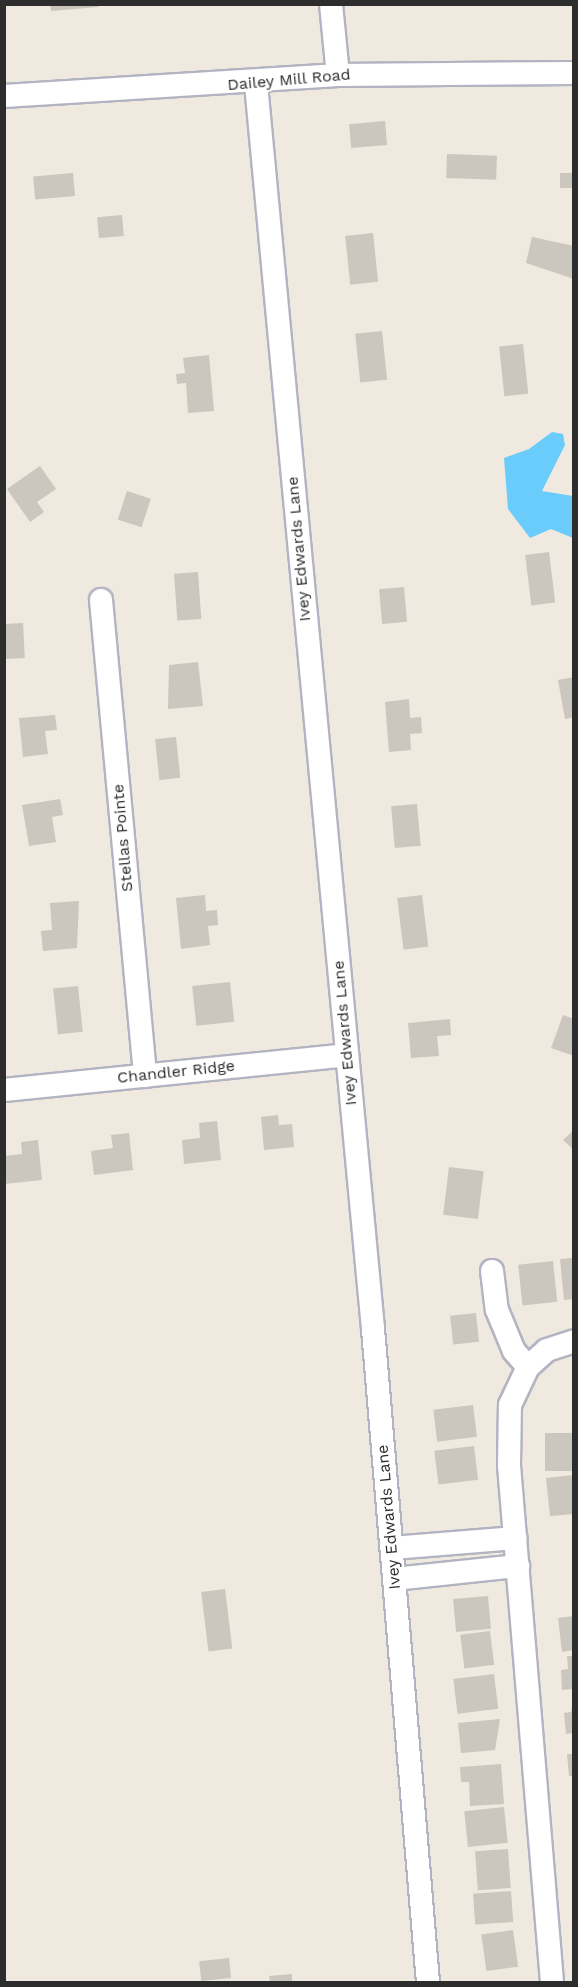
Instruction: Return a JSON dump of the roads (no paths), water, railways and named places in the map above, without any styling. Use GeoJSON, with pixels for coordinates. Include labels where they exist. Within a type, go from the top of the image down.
{"type":"FeatureCollection","features":[{"type":"Feature","properties":{"kind":"street"},"geometry":{"type":"LineString","coordinates":[[332,4],[338,75]]}},
{"type":"Feature","properties":{"kind":"street","name":"Dailey Mill Road"},"geometry":{"type":"LineString","coordinates":[[4,96],[256,84],[338,75],[573,73]]}},
{"type":"Feature","properties":{"kind":"street","name":"Ivey Edwards Lane"},"geometry":{"type":"LineString","coordinates":[[256,84],[392,1548],[428,1983]]}},
{"type":"Feature","properties":{"kind":"street","name":"Stellas Pointe"},"geometry":{"type":"LineString","coordinates":[[101,600],[145,1076]]}},
{"type":"Feature","properties":{"kind":"street","name":"Chandler Ridge"},"geometry":{"type":"LineString","coordinates":[[4,1090],[346,1055]]}},
{"type":"Feature","properties":{"kind":"street"},"geometry":{"type":"LineString","coordinates":[[492,1271],[497,1310],[521,1359],[510,1405],[516,1538],[552,1983]]}},
{"type":"Feature","properties":{"kind":"street"},"geometry":{"type":"LineString","coordinates":[[521,1359],[573,1341]]}},
{"type":"Feature","properties":{"kind":"street"},"geometry":{"type":"LineString","coordinates":[[392,1548],[516,1538]]}},
{"type":"Feature","properties":{"kind":"street"},"geometry":{"type":"LineString","coordinates":[[394,1579],[518,1566]]}},
{"type":"Feature","properties":{"kind":"water"},"geometry":{"type":"Polygon","coordinates":[[[552,432],[563,434],[565,445],[542,491],[573,496],[573,538],[551,529],[530,538],[508,509],[504,458],[529,449],[552,432]]]}}]}
